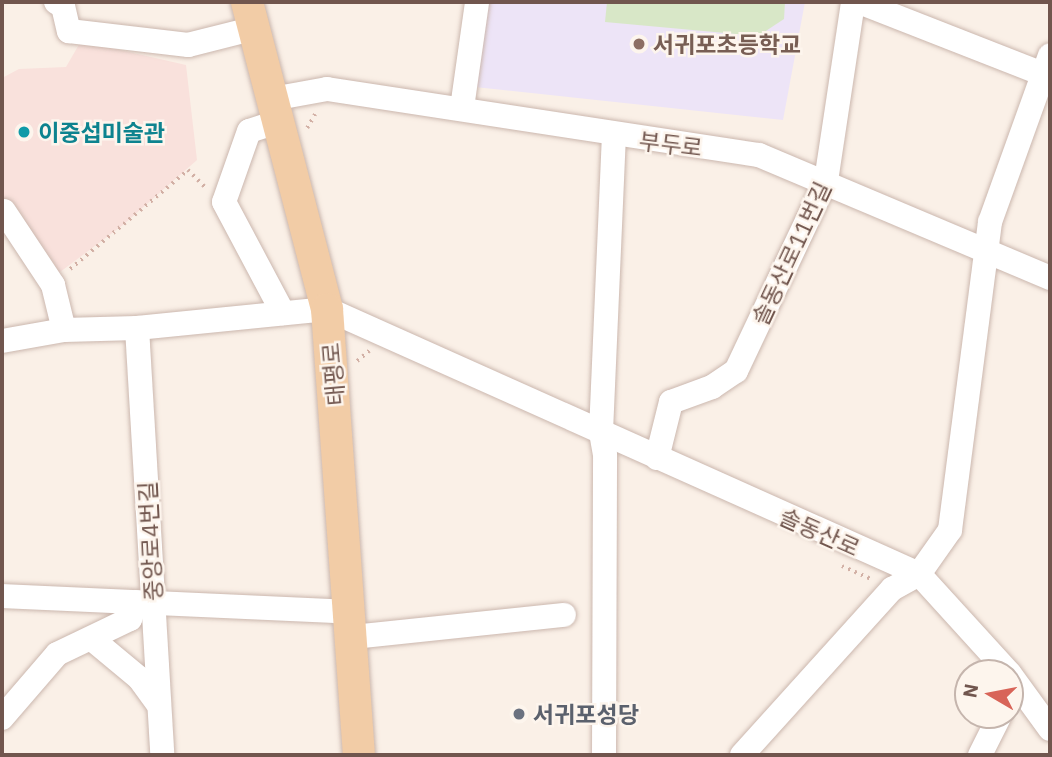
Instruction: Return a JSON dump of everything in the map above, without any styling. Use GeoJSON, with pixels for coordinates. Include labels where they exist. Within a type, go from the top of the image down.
{"type":"FeatureCollection","features":[{"type":"Feature","properties":{"kind":"main road","name":"태평로"},"geometry":{"type":"LineString","coordinates":[[251,15],[327,309],[352,625],[359,755]]}},
{"type":"Feature","properties":{"kind":"street"},"geometry":{"type":"LineString","coordinates":[[57,2],[63,6],[69,31],[188,45],[251,15]]}},
{"type":"Feature","properties":{"kind":"street"},"geometry":{"type":"LineString","coordinates":[[462,108],[477,2]]}},
{"type":"Feature","properties":{"kind":"street"},"geometry":{"type":"LineString","coordinates":[[742,755],[892,589],[919,574],[950,530],[985,248],[1048,68],[856,2]]}},
{"type":"Feature","properties":{"kind":"street","name":"솔동산로11번길"},"geometry":{"type":"LineString","coordinates":[[657,458],[671,402],[712,387],[736,371],[826,181],[856,2]]}},
{"type":"Feature","properties":{"kind":"street","name":"부두로"},"geometry":{"type":"LineString","coordinates":[[224,202],[248,131],[274,110],[327,89],[462,108],[614,136],[759,155],[985,248],[1050,278]]}},
{"type":"Feature","properties":{"kind":"street"},"geometry":{"type":"LineString","coordinates":[[607,753],[605,455],[601,432],[614,136]]}},
{"type":"Feature","properties":{"kind":"street"},"geometry":{"type":"LineString","coordinates":[[224,202],[284,313]]}},
{"type":"Feature","properties":{"kind":"street"},"geometry":{"type":"LineString","coordinates":[[4,211],[53,285],[64,330]]}},
{"type":"Feature","properties":{"kind":"street"},"geometry":{"type":"LineString","coordinates":[[2,341],[64,330],[137,328],[327,309]]}},
{"type":"Feature","properties":{"kind":"street","name":"솔동산로"},"geometry":{"type":"LineString","coordinates":[[327,309],[919,574],[991,659]]}},
{"type":"Feature","properties":{"kind":"street","name":"중앙로4번길"},"geometry":{"type":"LineString","coordinates":[[137,328],[145,603],[159,706],[162,755]]}},
{"type":"Feature","properties":{"kind":"street"},"geometry":{"type":"LineString","coordinates":[[2,596],[145,603],[352,625],[564,615]]}},
{"type":"Feature","properties":{"kind":"street"},"geometry":{"type":"LineString","coordinates":[[2,718],[58,654],[130,619],[145,603]]}},
{"type":"Feature","properties":{"kind":"street"},"geometry":{"type":"LineString","coordinates":[[92,639],[139,678],[159,706]]}},
{"type":"Feature","properties":{"kind":"street","name":"솔동산로"},"geometry":{"type":"LineString","coordinates":[[1024,698],[1050,729]]}},
{"type":"Feature","properties":{"kind":"street"},"geometry":{"type":"LineString","coordinates":[[980,755],[993,729]]}},
{"type":"Feature","properties":{"kind":"path"},"geometry":{"type":"LineString","coordinates":[[53,285],[188,170],[224,202]]}},
{"type":"Feature","properties":{"kind":"path"},"geometry":{"type":"LineString","coordinates":[[355,372],[364,353],[382,352]]}},
{"type":"Feature","properties":{"kind":"path"},"geometry":{"type":"LineString","coordinates":[[831,561],[892,589]]}},
{"type":"Feature","properties":{"kind":"shaded area","name":"서귀포초등학교"},"geometry":{"type":"Polygon","coordinates":[[[487,2],[805,2],[783,120],[475,87],[487,2]]]}},
{"type":"Feature","properties":{"kind":"shaded area","name":"이중섭미술관"},"geometry":{"type":"Polygon","coordinates":[[[81,41],[186,65],[197,160],[123,225],[56,275],[2,200],[2,78],[19,69],[66,67],[81,41]]]}},
{"type":"Feature","properties":{"kind":"green space"},"geometry":{"type":"Polygon","coordinates":[[[607,2],[785,2],[784,19],[758,36],[605,22],[607,2]]]}},
{"type":"Feature","properties":{"kind":"place","name":"서귀포초등학교"},"geometry":{"type":"Point","coordinates":[639,44]}},
{"type":"Feature","properties":{"kind":"place","name":"이중섭미술관"},"geometry":{"type":"Point","coordinates":[24,132]}},
{"type":"Feature","properties":{"kind":"place","name":"서귀포성당"},"geometry":{"type":"Point","coordinates":[519,714]}}]}
